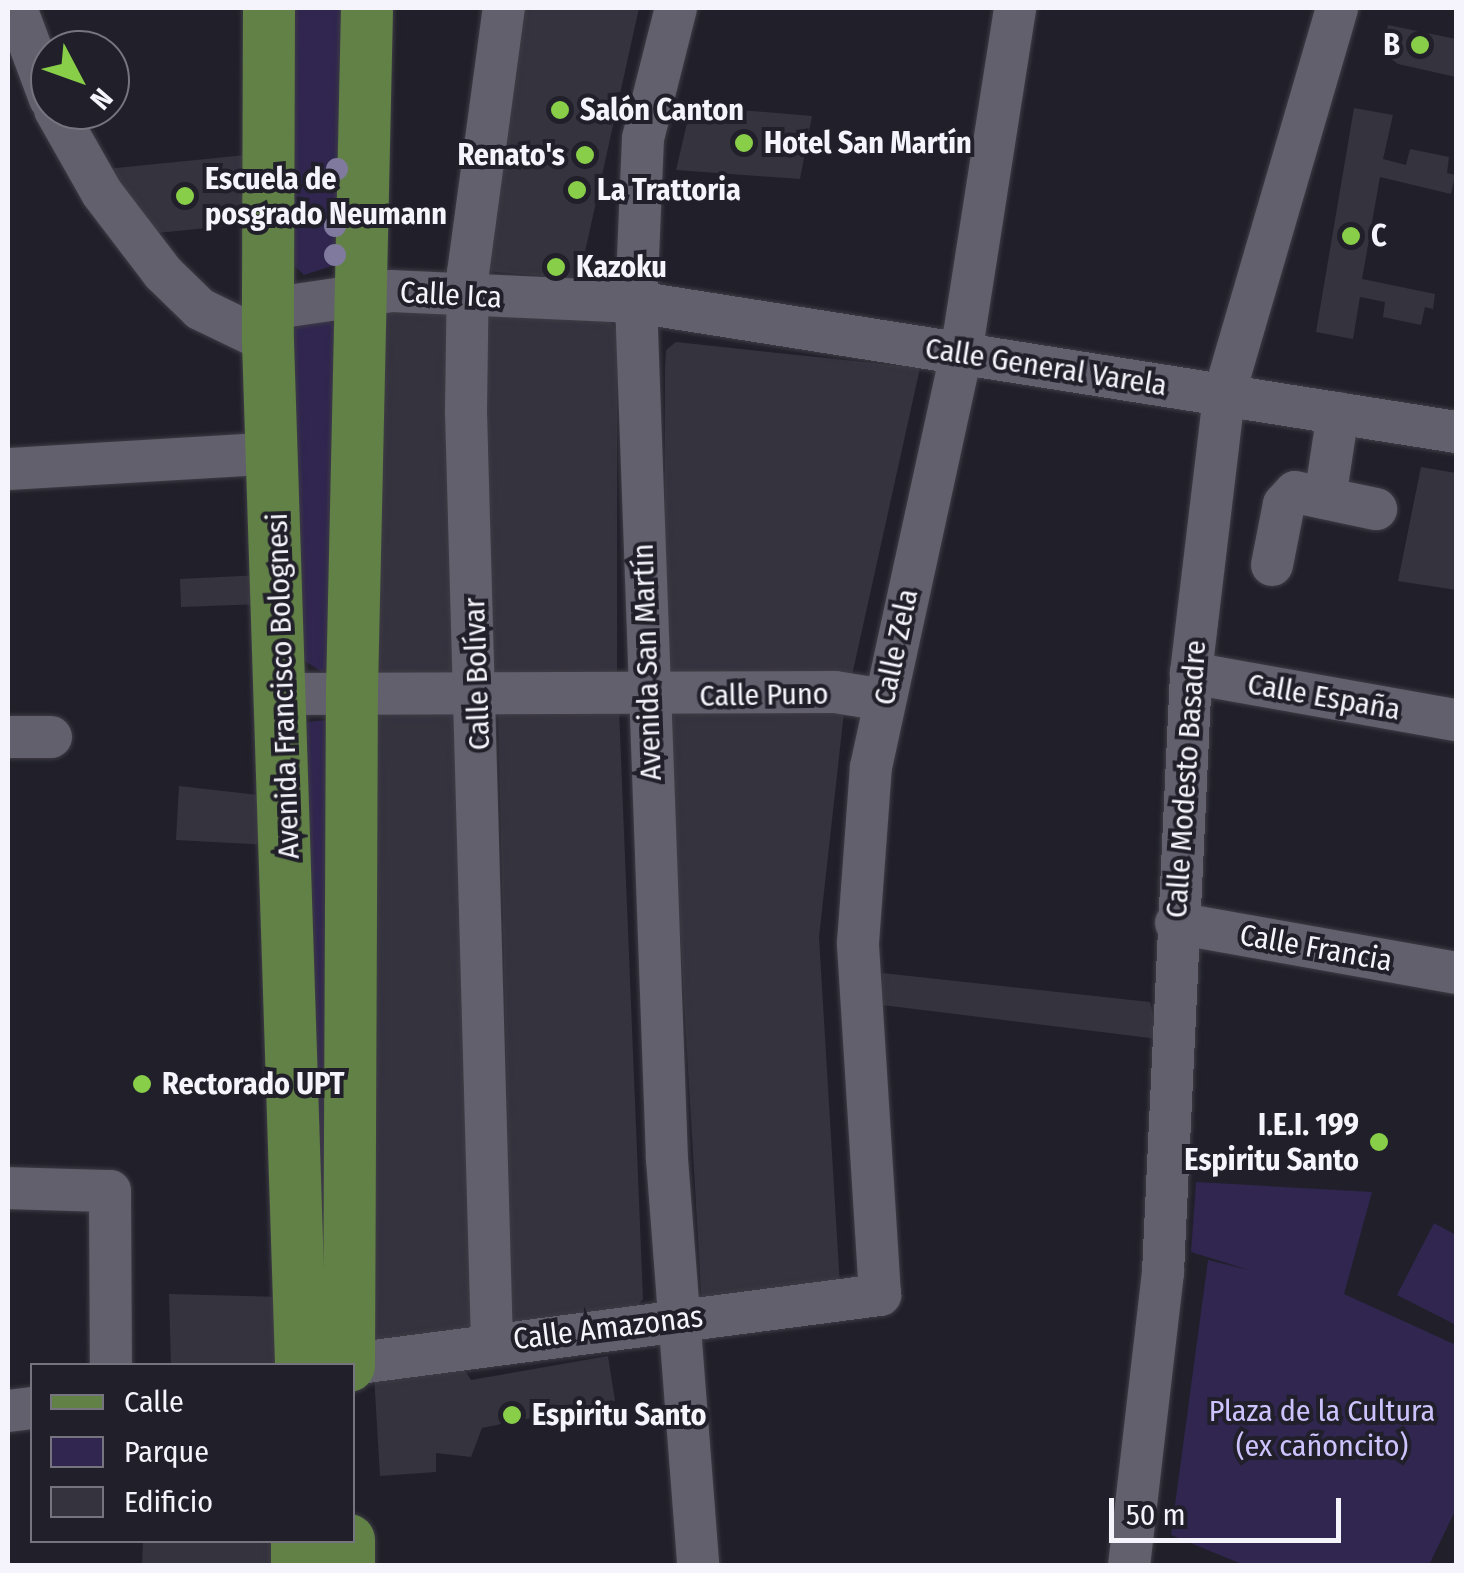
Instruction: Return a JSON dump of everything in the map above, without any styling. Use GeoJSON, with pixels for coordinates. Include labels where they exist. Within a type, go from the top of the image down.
{"type":"FeatureCollection","features":[{"type":"Feature","properties":{"kind":"main road","name":"Avenida Francisco Bolognesi"},"geometry":{"type":"LineString","coordinates":[[269,8],[268,326],[284,694],[334,1363]]}},
{"type":"Feature","properties":{"kind":"main road","name":"Avenida Francisco Bolognesi"},"geometry":{"type":"LineString","coordinates":[[334,1363],[367,8]]}},
{"type":"Feature","properties":{"kind":"street"},"geometry":{"type":"LineString","coordinates":[[16,8],[30,45]]}},
{"type":"Feature","properties":{"kind":"street","name":"Calle Bolívar"},"geometry":{"type":"LineString","coordinates":[[492,1343],[468,296],[504,8]]}},
{"type":"Feature","properties":{"kind":"street","name":"Avenida San Martín"},"geometry":{"type":"LineString","coordinates":[[676,8],[644,138],[636,302],[647,692],[679,1319],[698,1566]]}},
{"type":"Feature","properties":{"kind":"street","name":"Calle Zela"},"geometry":{"type":"LineString","coordinates":[[880,1295],[858,943],[870,767],[961,354],[1015,8]]}},
{"type":"Feature","properties":{"kind":"street","name":"Calle Modesto Basadre"},"geometry":{"type":"LineString","coordinates":[[1129,1566],[1163,1272],[1176,923],[1191,673],[1224,395],[1337,8]]}},
{"type":"Feature","properties":{"kind":"street"},"geometry":{"type":"LineString","coordinates":[[67,130],[102,193],[164,273],[200,309],[268,326]]}},
{"type":"Feature","properties":{"kind":"street","name":"Calle Ica"},"geometry":{"type":"LineString","coordinates":[[268,326],[360,292],[636,302]]}},
{"type":"Feature","properties":{"kind":"street","name":"Calle General Varela"},"geometry":{"type":"LineString","coordinates":[[636,302],[1456,432]]}},
{"type":"Feature","properties":{"kind":"street"},"geometry":{"type":"LineString","coordinates":[[1326,498],[1338,413]]}},
{"type":"Feature","properties":{"kind":"street"},"geometry":{"type":"LineString","coordinates":[[8,469],[275,453]]}},
{"type":"Feature","properties":{"kind":"street"},"geometry":{"type":"LineString","coordinates":[[1272,565],[1284,504],[1294,492],[1376,509]]}},
{"type":"Feature","properties":{"kind":"street","name":"Calle España"},"geometry":{"type":"LineString","coordinates":[[1191,673],[1456,720]]}},
{"type":"Feature","properties":{"kind":"street","name":"Calle Puno"},"geometry":{"type":"LineString","coordinates":[[284,694],[835,692],[884,700]]}},
{"type":"Feature","properties":{"kind":"street"},"geometry":{"type":"LineString","coordinates":[[8,736],[52,737]]}},
{"type":"Feature","properties":{"kind":"street","name":"Calle Francia"},"geometry":{"type":"LineString","coordinates":[[1176,923],[1456,974]]}},
{"type":"Feature","properties":{"kind":"street"},"geometry":{"type":"LineString","coordinates":[[8,1188],[110,1191],[110,1363]]}},
{"type":"Feature","properties":{"kind":"street","name":"Calle Amazonas"},"geometry":{"type":"LineString","coordinates":[[348,1363],[880,1295]]}},
{"type":"Feature","properties":{"kind":"green space"},"geometry":{"type":"Polygon","coordinates":[[[282,8],[352,8],[346,245],[335,265],[304,275],[281,253],[282,8]]]}},
{"type":"Feature","properties":{"kind":"green space"},"geometry":{"type":"Polygon","coordinates":[[[322,314],[337,328],[337,658],[322,672],[294,654],[285,337],[299,317],[322,314]]]}},
{"type":"Feature","properties":{"kind":"green space"},"geometry":{"type":"Polygon","coordinates":[[[327,720],[343,734],[320,1341],[306,722],[327,720]]]}},
{"type":"Feature","properties":{"kind":"green space","name":"Plaza de la Cultura (ex cañoncito)"},"geometry":{"type":"Polygon","coordinates":[[[1196,1182],[1372,1192],[1344,1294],[1456,1345],[1456,1509],[1429,1565],[1244,1565],[1171,1535],[1208,1260],[1249,1270],[1191,1252],[1196,1182]]]}},
{"type":"Feature","properties":{"kind":"green space"},"geometry":{"type":"Polygon","coordinates":[[[1434,1223],[1456,1235],[1456,1325],[1397,1295],[1434,1223]]]}},
{"type":"Feature","properties":{"kind":"building"},"geometry":{"type":"Polygon","coordinates":[[[521,8],[639,8],[579,279],[485,271],[521,8]]]}},
{"type":"Feature","properties":{"kind":"building","name":"B"},"geometry":{"type":"Polygon","coordinates":[[[1388,25],[1456,39],[1456,77],[1398,64],[1382,52],[1388,25]]]}},
{"type":"Feature","properties":{"kind":"building","name":"Hotel San Martín"},"geometry":{"type":"Polygon","coordinates":[[[691,106],[812,116],[800,179],[676,170],[691,106]]]}},
{"type":"Feature","properties":{"kind":"building","name":"C"},"geometry":{"type":"Polygon","coordinates":[[[1354,108],[1393,115],[1383,159],[1406,165],[1410,149],[1449,157],[1447,173],[1455,175],[1451,194],[1380,177],[1362,279],[1435,294],[1433,309],[1425,307],[1421,325],[1383,317],[1385,302],[1360,297],[1353,339],[1316,332],[1354,108]]]}},
{"type":"Feature","properties":{"kind":"building","name":"Escuela de posgrado Neumann"},"geometry":{"type":"Polygon","coordinates":[[[246,155],[246,224],[147,234],[106,169],[246,155]]]}},
{"type":"Feature","properties":{"kind":"building"},"geometry":{"type":"Polygon","coordinates":[[[382,312],[455,313],[464,680],[374,682],[382,312]]]}},
{"type":"Feature","properties":{"kind":"building"},"geometry":{"type":"Polygon","coordinates":[[[488,316],[608,319],[617,330],[617,681],[494,683],[482,323],[488,316]]]}},
{"type":"Feature","properties":{"kind":"building"},"geometry":{"type":"Polygon","coordinates":[[[676,342],[920,368],[851,680],[665,677],[665,369],[666,350],[676,342]]]}},
{"type":"Feature","properties":{"kind":"building"},"geometry":{"type":"Polygon","coordinates":[[[1421,467],[1456,473],[1456,590],[1398,581],[1421,467]]]}},
{"type":"Feature","properties":{"kind":"building"},"geometry":{"type":"Polygon","coordinates":[[[261,575],[263,604],[181,607],[180,579],[261,575]]]}},
{"type":"Feature","properties":{"kind":"building"},"geometry":{"type":"Polygon","coordinates":[[[845,703],[819,937],[840,1287],[702,1307],[667,709],[845,703]]]}},
{"type":"Feature","properties":{"kind":"building"},"geometry":{"type":"Polygon","coordinates":[[[498,705],[619,710],[643,1299],[634,1310],[512,1323],[498,705]]]}},
{"type":"Feature","properties":{"kind":"building"},"geometry":{"type":"Polygon","coordinates":[[[465,706],[481,1333],[369,1344],[373,707],[465,706]]]}},
{"type":"Feature","properties":{"kind":"building"},"geometry":{"type":"Polygon","coordinates":[[[179,786],[267,796],[270,845],[176,840],[179,786]]]}},
{"type":"Feature","properties":{"kind":"building"},"geometry":{"type":"Polygon","coordinates":[[[882,973],[1150,1002],[1158,1039],[882,1005],[882,973]]]}},
{"type":"Feature","properties":{"kind":"building"},"geometry":{"type":"Polygon","coordinates":[[[169,1294],[281,1297],[276,1363],[171,1363],[169,1294]]]}},
{"type":"Feature","properties":{"kind":"building"},"geometry":{"type":"Polygon","coordinates":[[[608,1356],[615,1401],[482,1428],[471,1457],[436,1453],[436,1472],[380,1476],[374,1375],[461,1364],[471,1380],[608,1356]]]}},
{"type":"Feature","properties":{"kind":"building"},"geometry":{"type":"Polygon","coordinates":[[[143,1543],[276,1543],[277,1566],[142,1566],[143,1543]]]}},
{"type":"Feature","properties":{"kind":"place","name":"B"},"geometry":{"type":"Point","coordinates":[1420,45]}},
{"type":"Feature","properties":{"kind":"place","name":"Salón Canton"},"geometry":{"type":"Point","coordinates":[560,110]}},
{"type":"Feature","properties":{"kind":"place","name":"Hotel San Martín"},"geometry":{"type":"Point","coordinates":[744,143]}},
{"type":"Feature","properties":{"kind":"place","name":"Renato's"},"geometry":{"type":"Point","coordinates":[585,155]}},
{"type":"Feature","properties":{"kind":"place","name":"La Trattoria"},"geometry":{"type":"Point","coordinates":[577,190]}},
{"type":"Feature","properties":{"kind":"place","name":"Escuela de posgrado Neumann"},"geometry":{"type":"Point","coordinates":[185,196]}},
{"type":"Feature","properties":{"kind":"place","name":"C"},"geometry":{"type":"Point","coordinates":[1351,236]}},
{"type":"Feature","properties":{"kind":"place","name":"Kazoku"},"geometry":{"type":"Point","coordinates":[556,267]}},
{"type":"Feature","properties":{"kind":"place","name":"Rectorado UPT"},"geometry":{"type":"Point","coordinates":[142,1084]}},
{"type":"Feature","properties":{"kind":"place","name":"I.E.I. 199 Espiritu Santo"},"geometry":{"type":"Point","coordinates":[1379,1142]}},
{"type":"Feature","properties":{"kind":"place","name":"Espiritu Santo"},"geometry":{"type":"Point","coordinates":[512,1415]}}]}
